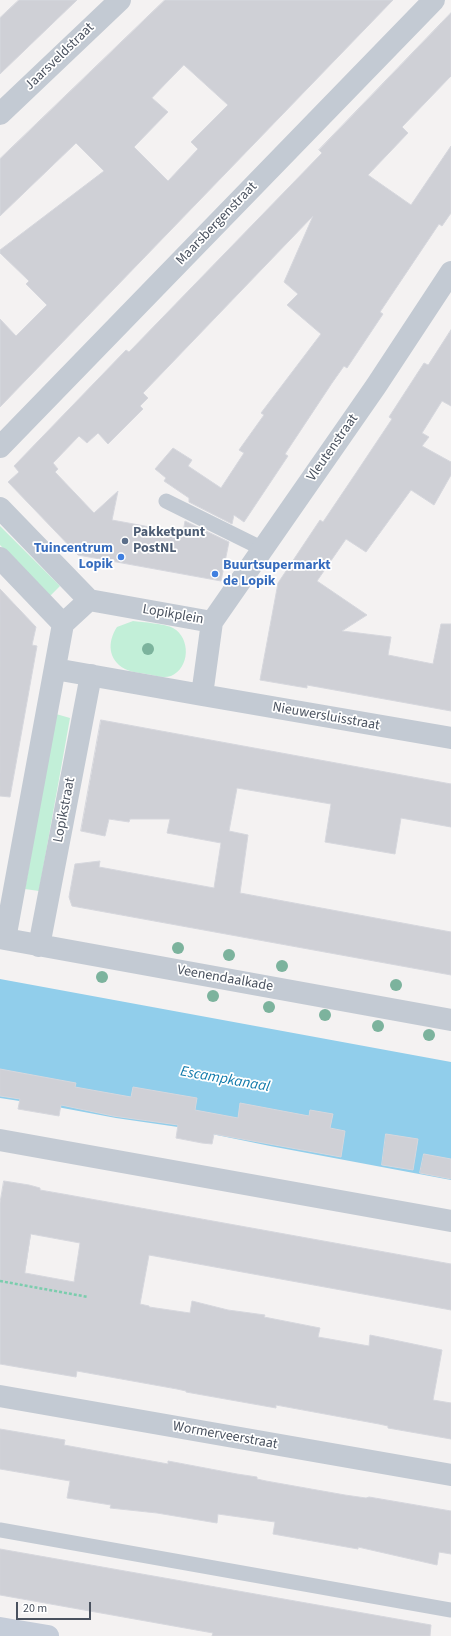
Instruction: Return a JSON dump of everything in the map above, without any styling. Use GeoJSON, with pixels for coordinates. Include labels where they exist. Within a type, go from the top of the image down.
{"type":"FeatureCollection","features":[{"type":"Feature","properties":{"kind":"street","name":"Jaarsveldstraat"},"geometry":{"type":"LineString","coordinates":[[0,114],[120,0]]}},
{"type":"Feature","properties":{"kind":"street","name":"Maarsbergenstraat"},"geometry":{"type":"LineString","coordinates":[[0,447],[434,0]]}},
{"type":"Feature","properties":{"kind":"street","name":"Vleutenstraat"},"geometry":{"type":"LineString","coordinates":[[212,622],[376,386],[451,272]]}},
{"type":"Feature","properties":{"kind":"street"},"geometry":{"type":"LineString","coordinates":[[0,508],[89,600],[63,624],[2,938]]}},
{"type":"Feature","properties":{"kind":"street"},"geometry":{"type":"LineString","coordinates":[[0,558],[63,624]]}},
{"type":"Feature","properties":{"kind":"street","name":"Lopikplein"},"geometry":{"type":"LineString","coordinates":[[89,600],[212,622],[202,695]]}},
{"type":"Feature","properties":{"kind":"street"},"geometry":{"type":"LineString","coordinates":[[55,669],[202,695]]}},
{"type":"Feature","properties":{"kind":"street","name":"Lopikstraat"},"geometry":{"type":"LineString","coordinates":[[39,946],[91,676]]}},
{"type":"Feature","properties":{"kind":"street","name":"Nieuwersluisstraat"},"geometry":{"type":"LineString","coordinates":[[202,695],[451,738]]}},
{"type":"Feature","properties":{"kind":"street","name":"Veenendaalkade"},"geometry":{"type":"LineString","coordinates":[[2,938],[39,946],[451,1020]]}},
{"type":"Feature","properties":{"kind":"street"},"geometry":{"type":"LineString","coordinates":[[0,1140],[451,1221]]}},
{"type":"Feature","properties":{"kind":"street","name":"Wormerveerstraat"},"geometry":{"type":"LineString","coordinates":[[0,1396],[451,1475]]}},
{"type":"Feature","properties":{"kind":"street"},"geometry":{"type":"LineString","coordinates":[[0,1628],[48,1636]]}},
{"type":"Feature","properties":{"kind":"lane"},"geometry":{"type":"LineString","coordinates":[[166,502],[263,549]]}},
{"type":"Feature","properties":{"kind":"lane"},"geometry":{"type":"LineString","coordinates":[[0,1530],[451,1610]]}},
{"type":"Feature","properties":{"kind":"path"},"geometry":{"type":"LineString","coordinates":[[0,1281],[88,1297]]}},
{"type":"Feature","properties":{"kind":"green space"},"geometry":{"type":"Polygon","coordinates":[[[0,526],[60,586],[50,596],[0,545],[0,526]]]}},
{"type":"Feature","properties":{"kind":"green space"},"geometry":{"type":"Polygon","coordinates":[[[133,621],[165,625],[173,628],[179,633],[183,639],[186,653],[182,667],[177,672],[168,677],[158,676],[127,670],[115,661],[111,650],[114,633],[117,627],[133,621]]]}},
{"type":"Feature","properties":{"kind":"green space"},"geometry":{"type":"Polygon","coordinates":[[[56,714],[70,718],[39,891],[25,889],[56,714]]]}},
{"type":"Feature","properties":{"kind":"water","name":"Escampkanaal"},"geometry":{"type":"Polygon","coordinates":[[[0,979],[451,1062],[451,1180],[178,1127],[0,1098],[0,979]]]}},
{"type":"Feature","properties":{"kind":"building"},"geometry":{"type":"Polygon","coordinates":[[[19,0],[77,0],[0,74],[0,18],[19,0]]]}},
{"type":"Feature","properties":{"kind":"building"},"geometry":{"type":"Polygon","coordinates":[[[165,0],[393,0],[0,407],[0,319],[16,336],[47,305],[26,284],[29,281],[0,253],[0,250],[104,171],[76,143],[0,216],[0,159],[165,0]],[[184,65],[152,98],[168,112],[134,147],[168,181],[198,149],[191,142],[228,105],[184,65]]]}},
{"type":"Feature","properties":{"kind":"building"},"geometry":{"type":"Polygon","coordinates":[[[451,13],[451,76],[402,127],[408,133],[368,175],[411,205],[451,146],[451,213],[442,226],[439,224],[380,312],[383,314],[347,368],[344,366],[332,383],[285,454],[288,456],[244,522],[234,515],[232,524],[189,502],[189,498],[164,481],[166,478],[155,469],[173,448],[192,460],[188,466],[221,488],[244,453],[239,450],[264,415],[261,413],[321,334],[287,305],[298,294],[284,282],[313,216],[143,393],[148,398],[140,406],[143,409],[108,444],[98,433],[87,443],[79,436],[53,463],[58,469],[55,472],[94,513],[118,491],[112,520],[183,533],[185,521],[229,542],[221,581],[78,555],[8,482],[19,472],[14,466],[126,350],[129,352],[322,153],[319,150],[451,13]]]}},
{"type":"Feature","properties":{"kind":"building"},"geometry":{"type":"Polygon","coordinates":[[[451,330],[451,406],[442,401],[422,433],[429,437],[422,446],[451,462],[451,475],[434,505],[411,490],[366,552],[346,539],[317,581],[367,615],[342,631],[391,637],[388,655],[433,664],[441,624],[451,624],[451,711],[307,685],[307,688],[260,680],[278,583],[320,520],[323,522],[392,419],[389,417],[424,363],[428,365],[451,330]]]}},
{"type":"Feature","properties":{"kind":"building"},"geometry":{"type":"Polygon","coordinates":[[[0,589],[36,627],[32,645],[37,646],[10,797],[0,796],[0,589]]]}},
{"type":"Feature","properties":{"kind":"building"},"geometry":{"type":"Polygon","coordinates":[[[101,720],[451,784],[451,827],[401,818],[395,854],[325,842],[331,804],[237,788],[229,831],[248,835],[240,893],[451,932],[451,975],[72,906],[69,897],[75,864],[100,861],[99,867],[214,888],[221,843],[167,833],[170,819],[130,819],[129,822],[109,819],[105,836],[81,831],[101,720]]]}},
{"type":"Feature","properties":{"kind":"building"},"geometry":{"type":"Polygon","coordinates":[[[0,1069],[76,1083],[75,1087],[131,1097],[133,1087],[197,1098],[195,1110],[238,1118],[240,1103],[309,1116],[310,1110],[333,1114],[330,1128],[345,1131],[341,1157],[214,1134],[212,1144],[202,1143],[176,1138],[178,1125],[113,1116],[61,1105],[59,1116],[18,1109],[20,1099],[0,1096],[0,1069]]]}},
{"type":"Feature","properties":{"kind":"building"},"geometry":{"type":"Polygon","coordinates":[[[386,1134],[418,1139],[413,1170],[382,1165],[386,1134]]]}},
{"type":"Feature","properties":{"kind":"building"},"geometry":{"type":"Polygon","coordinates":[[[424,1154],[451,1159],[451,1179],[420,1173],[424,1154]]]}},
{"type":"Feature","properties":{"kind":"building"},"geometry":{"type":"Polygon","coordinates":[[[4,1181],[29,1185],[40,1188],[40,1190],[451,1264],[451,1310],[149,1255],[140,1304],[149,1307],[190,1313],[192,1301],[228,1310],[265,1315],[264,1317],[320,1328],[318,1337],[369,1346],[370,1335],[442,1350],[433,1400],[451,1403],[451,1439],[388,1428],[388,1426],[379,1424],[276,1405],[276,1408],[77,1371],[76,1377],[0,1364],[0,1203],[4,1181]],[[31,1234],[25,1273],[74,1282],[80,1243],[31,1234]]]}},
{"type":"Feature","properties":{"kind":"building"},"geometry":{"type":"Polygon","coordinates":[[[0,1429],[65,1440],[64,1445],[168,1464],[168,1461],[345,1495],[366,1498],[369,1497],[451,1511],[451,1554],[439,1552],[437,1565],[358,1547],[358,1549],[273,1534],[275,1522],[218,1514],[217,1523],[157,1513],[110,1508],[111,1505],[67,1498],[70,1481],[0,1469],[0,1429]]]}},
{"type":"Feature","properties":{"kind":"building"},"geometry":{"type":"Polygon","coordinates":[[[0,1549],[431,1625],[430,1636],[212,1636],[213,1633],[0,1595],[0,1549]]]}},
{"type":"Feature","properties":{"kind":"place","name":"Pakketpunt PostNL"},"geometry":{"type":"Point","coordinates":[125,541]}},
{"type":"Feature","properties":{"kind":"place","name":"Tuincentrum Lopik"},"geometry":{"type":"Point","coordinates":[121,557]}},
{"type":"Feature","properties":{"kind":"place","name":"Buurtsupermarkt de Lopik"},"geometry":{"type":"Point","coordinates":[215,574]}}]}
